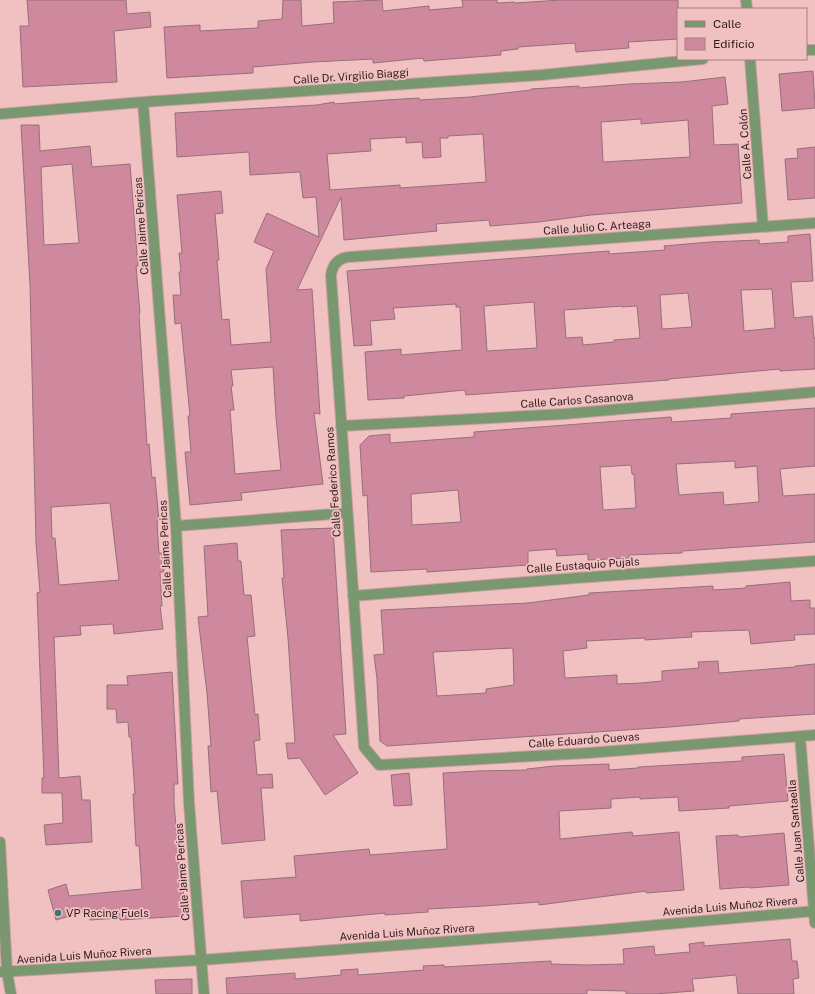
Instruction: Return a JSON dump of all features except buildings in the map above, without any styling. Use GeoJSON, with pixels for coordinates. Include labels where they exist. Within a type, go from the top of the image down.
{"type":"FeatureCollection","features":[{"type":"Feature","properties":{"kind":"street","name":"Calle Dr. Virgilio Biaggi"},"geometry":{"type":"LineString","coordinates":[[0,114],[143,102],[540,75],[693,60]]}},
{"type":"Feature","properties":{"kind":"street","name":"Calle A. Colón"},"geometry":{"type":"LineString","coordinates":[[750,60],[763,227]]}},
{"type":"Feature","properties":{"kind":"street","name":"Calle Jaime Pericas"},"geometry":{"type":"LineString","coordinates":[[143,102],[176,526],[189,803],[204,994]]}},
{"type":"Feature","properties":{"kind":"street","name":"Calle Julio C. Arteaga"},"geometry":{"type":"LineString","coordinates":[[380,254],[815,223]]}},
{"type":"Feature","properties":{"kind":"street","name":"Calle Federico Ramos"},"geometry":{"type":"LineString","coordinates":[[364,747],[331,271],[337,262],[344,258],[380,254]]}},
{"type":"Feature","properties":{"kind":"street","name":"Calle Carlos Casanova"},"geometry":{"type":"LineString","coordinates":[[341,426],[564,414],[815,392]]}},
{"type":"Feature","properties":{"kind":"street"},"geometry":{"type":"LineString","coordinates":[[176,526],[347,513]]}},
{"type":"Feature","properties":{"kind":"street","name":"Calle Eustaquio Pujals"},"geometry":{"type":"LineString","coordinates":[[353,596],[815,561]]}},
{"type":"Feature","properties":{"kind":"street","name":"Calle Eduardo Cuevas"},"geometry":{"type":"LineString","coordinates":[[364,747],[379,765],[588,753],[815,735]]}},
{"type":"Feature","properties":{"kind":"street","name":"Calle Juan Santaella"},"geometry":{"type":"LineString","coordinates":[[800,736],[815,923]]}},
{"type":"Feature","properties":{"kind":"street"},"geometry":{"type":"LineString","coordinates":[[0,842],[3,972],[11,994]]}},
{"type":"Feature","properties":{"kind":"street","name":"Avenida Luis Muñoz Rivera"},"geometry":{"type":"LineString","coordinates":[[3,972],[201,960],[601,930],[815,911]]}},
{"type":"Feature","properties":{"kind":"place","name":"VP Racing Fuels"},"geometry":{"type":"Point","coordinates":[58,913]}}]}
